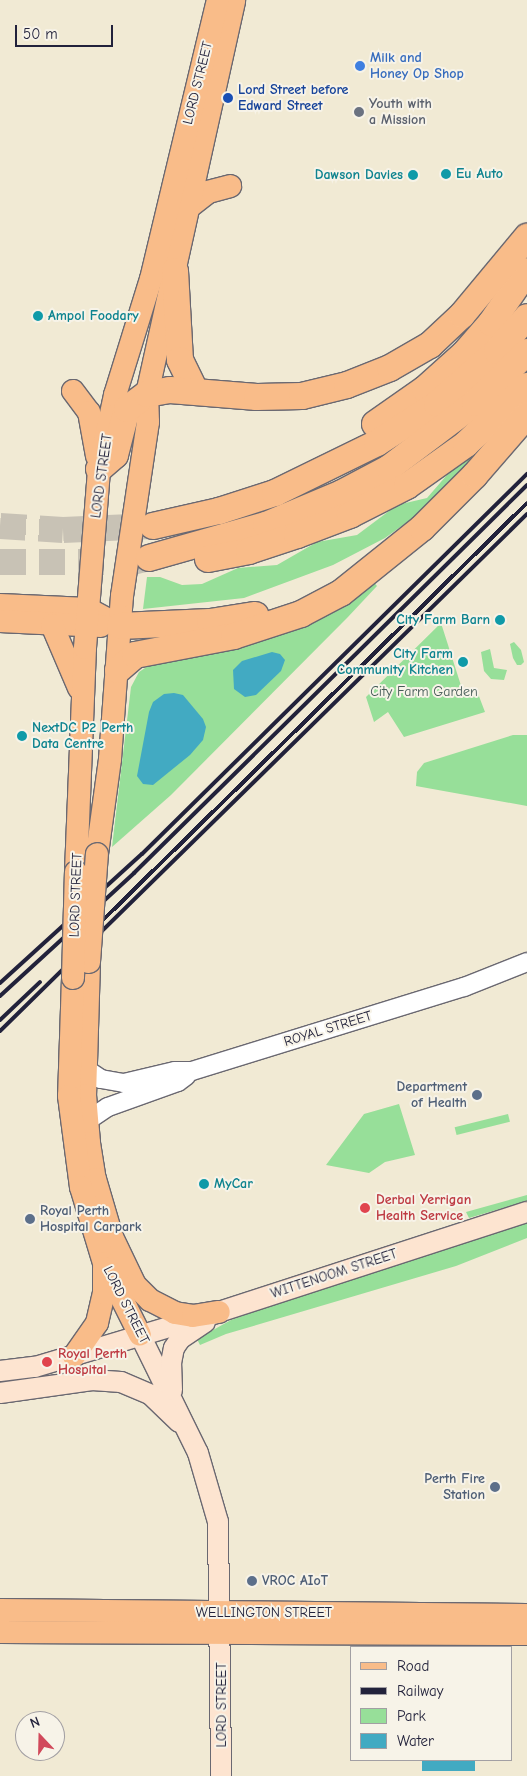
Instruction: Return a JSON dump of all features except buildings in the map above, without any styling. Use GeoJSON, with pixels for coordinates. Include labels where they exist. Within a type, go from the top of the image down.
{"type":"FeatureCollection","features":[{"type":"Feature","properties":{"kind":"highway"},"geometry":{"type":"LineString","coordinates":[[100,469],[115,455],[127,409],[147,394],[195,391],[257,397],[302,396],[347,385],[390,368],[430,345],[462,315],[527,237]]}},
{"type":"Feature","properties":{"kind":"highway"},"geometry":{"type":"LineString","coordinates":[[175,271],[180,360],[195,391]]}},
{"type":"Feature","properties":{"kind":"highway"},"geometry":{"type":"LineString","coordinates":[[219,511],[274,476],[342,444],[380,421],[425,389],[464,354],[492,323],[527,271]]}},
{"type":"Feature","properties":{"kind":"highway"},"geometry":{"type":"LineString","coordinates":[[153,526],[219,511],[274,493],[377,443],[450,393],[496,351],[527,316]]}},
{"type":"Feature","properties":{"kind":"highway"},"geometry":{"type":"LineString","coordinates":[[527,352],[475,404],[439,433],[366,481],[266,525],[149,562],[179,564],[249,551],[350,515],[432,470],[498,416],[527,386]]}},
{"type":"Feature","properties":{"kind":"highway"},"geometry":{"type":"LineString","coordinates":[[118,670],[135,655],[234,636],[301,614],[341,594],[368,568],[422,528],[475,475],[527,415]]}},
{"type":"Feature","properties":{"kind":"highway"},"geometry":{"type":"LineString","coordinates":[[120,626],[210,622],[266,613],[321,594],[368,568]]}},
{"type":"Feature","properties":{"kind":"main road","name":"LORD STREET"},"geometry":{"type":"LineString","coordinates":[[218,0],[150,279],[115,395],[100,469],[83,702],[69,1096],[73,1140],[87,1212],[104,1263],[188,1430],[206,1476],[218,1522],[221,1623],[221,1776]]}},
{"type":"Feature","properties":{"kind":"main road","name":"LORD STREET"},"geometry":{"type":"LineString","coordinates":[[219,1312],[193,1316],[175,1313],[150,1300],[135,1285],[106,1218],[95,1179],[87,1121],[86,1069],[89,962],[97,854],[118,670],[120,626],[148,422],[147,394],[234,0]]}},
{"type":"Feature","properties":{"kind":"main road"},"geometry":{"type":"LineString","coordinates":[[189,207],[208,192],[230,186]]}},
{"type":"Feature","properties":{"kind":"main road"},"geometry":{"type":"LineString","coordinates":[[73,391],[90,412],[100,469]]}},
{"type":"Feature","properties":{"kind":"main road"},"geometry":{"type":"LineString","coordinates":[[0,605],[88,618],[120,626]]}},
{"type":"Feature","properties":{"kind":"main road"},"geometry":{"type":"LineString","coordinates":[[0,621],[52,625],[88,618]]}},
{"type":"Feature","properties":{"kind":"main road"},"geometry":{"type":"LineString","coordinates":[[52,625],[83,702]]}},
{"type":"Feature","properties":{"kind":"main road","name":"WITTENOOM STREET"},"geometry":{"type":"LineString","coordinates":[[0,1371],[35,1367],[74,1356],[140,1334],[219,1312],[527,1212]]}},
{"type":"Feature","properties":{"kind":"main road"},"geometry":{"type":"LineString","coordinates":[[74,1356],[89,1337],[102,1308],[104,1263]]}},
{"type":"Feature","properties":{"kind":"main road"},"geometry":{"type":"LineString","coordinates":[[172,1398],[171,1363],[174,1348],[188,1333],[219,1312]]}},
{"type":"Feature","properties":{"kind":"main road"},"geometry":{"type":"LineString","coordinates":[[0,1393],[92,1380],[121,1382],[151,1395],[188,1430]]}},
{"type":"Feature","properties":{"kind":"main road","name":"WELLINGTON STREET"},"geometry":{"type":"LineString","coordinates":[[0,1610],[221,1623],[527,1634]]}},
{"type":"Feature","properties":{"kind":"main road","name":"WELLINGTON STREET"},"geometry":{"type":"LineString","coordinates":[[0,1632],[221,1623],[527,1615]]}},
{"type":"Feature","properties":{"kind":"street","name":"ROYAL STREET"},"geometry":{"type":"LineString","coordinates":[[86,1069],[101,1079],[124,1083],[175,1071],[192,1071],[464,987],[527,962]]}},
{"type":"Feature","properties":{"kind":"street","name":"ROYAL STREET"},"geometry":{"type":"LineString","coordinates":[[464,987],[494,983],[527,972]]}},
{"type":"Feature","properties":{"kind":"street","name":"ROYAL STREET"},"geometry":{"type":"LineString","coordinates":[[87,1121],[130,1097],[178,1082],[192,1071]]}},
{"type":"Feature","properties":{"kind":"green space"},"geometry":{"type":"Polygon","coordinates":[[[492,435],[452,484],[417,515],[385,538],[333,565],[244,598],[143,609],[147,577],[160,577],[182,585],[202,584],[238,568],[277,565],[317,542],[357,535],[397,505],[427,498],[453,468],[492,435]]]}},
{"type":"Feature","properties":{"kind":"green space"},"geometry":{"type":"Polygon","coordinates":[[[371,579],[377,586],[347,618],[171,795],[112,847],[131,687],[139,672],[154,662],[371,579]]]}},
{"type":"Feature","properties":{"kind":"green space","name":"City Farm Garden"},"geometry":{"type":"Polygon","coordinates":[[[441,623],[464,695],[477,691],[485,712],[404,737],[388,712],[374,722],[366,697],[441,623]]]}},
{"type":"Feature","properties":{"kind":"green space"},"geometry":{"type":"Polygon","coordinates":[[[514,642],[521,650],[524,662],[521,665],[517,665],[513,658],[510,644],[514,642]]]}},
{"type":"Feature","properties":{"kind":"green space"},"geometry":{"type":"Polygon","coordinates":[[[490,649],[494,668],[507,670],[504,680],[491,679],[484,671],[481,652],[490,649]]]}},
{"type":"Feature","properties":{"kind":"green space"},"geometry":{"type":"Polygon","coordinates":[[[513,735],[527,735],[527,806],[416,786],[417,772],[424,763],[513,735]]]}},
{"type":"Feature","properties":{"kind":"green space"},"geometry":{"type":"Polygon","coordinates":[[[399,1104],[415,1155],[385,1162],[369,1173],[326,1165],[364,1114],[399,1104]]]}},
{"type":"Feature","properties":{"kind":"green space"},"geometry":{"type":"Polygon","coordinates":[[[508,1114],[510,1122],[457,1135],[455,1127],[508,1114]]]}},
{"type":"Feature","properties":{"kind":"green space"},"geometry":{"type":"Polygon","coordinates":[[[527,1195],[527,1201],[469,1218],[466,1212],[527,1195]]]}},
{"type":"Feature","properties":{"kind":"green space"},"geometry":{"type":"Polygon","coordinates":[[[527,1223],[527,1238],[456,1266],[226,1334],[200,1345],[197,1339],[231,1320],[287,1300],[527,1223]]]}},
{"type":"Feature","properties":{"kind":"water"},"geometry":{"type":"Polygon","coordinates":[[[272,652],[280,654],[285,660],[281,671],[256,695],[245,697],[234,689],[233,670],[242,661],[272,652]]]}},
{"type":"Feature","properties":{"kind":"water"},"geometry":{"type":"Polygon","coordinates":[[[174,693],[183,695],[203,719],[206,727],[203,740],[190,755],[153,785],[143,784],[137,776],[149,712],[153,702],[164,694],[174,693]]]}},
{"type":"Feature","properties":{"kind":"water"},"geometry":{"type":"Polygon","coordinates":[[[422,1761],[475,1761],[475,1771],[422,1771],[422,1761]]]}},
{"type":"Feature","properties":{"kind":"tunnel"},"geometry":{"type":"LineString","coordinates":[[0,526],[63,530],[153,526]]}},
{"type":"Feature","properties":{"kind":"tunnel"},"geometry":{"type":"LineString","coordinates":[[0,562],[133,562],[149,558]]}},
{"type":"Feature","properties":{"kind":"railway"},"geometry":{"type":"LineString","coordinates":[[0,983],[142,854],[527,474]]}},
{"type":"Feature","properties":{"kind":"railway"},"geometry":{"type":"LineString","coordinates":[[0,996],[134,873],[527,485]]}},
{"type":"Feature","properties":{"kind":"railway"},"geometry":{"type":"LineString","coordinates":[[102,921],[527,503]]}},
{"type":"Feature","properties":{"kind":"railway"},"geometry":{"type":"LineString","coordinates":[[0,1031],[527,514]]}},
{"type":"Feature","properties":{"kind":"railway"},"geometry":{"type":"LineString","coordinates":[[0,1020],[40,982]]}},
{"type":"Feature","properties":{"kind":"place","name":"Milk and Honey Op Shop"},"geometry":{"type":"Point","coordinates":[360,66]}},
{"type":"Feature","properties":{"kind":"place","name":"Lord Street before Edward Street"},"geometry":{"type":"Point","coordinates":[228,98]}},
{"type":"Feature","properties":{"kind":"place","name":"Youth with a Mission"},"geometry":{"type":"Point","coordinates":[359,112]}},
{"type":"Feature","properties":{"kind":"place","name":"Eu Auto"},"geometry":{"type":"Point","coordinates":[446,174]}},
{"type":"Feature","properties":{"kind":"place","name":"Dawson Davies"},"geometry":{"type":"Point","coordinates":[413,175]}},
{"type":"Feature","properties":{"kind":"place","name":"Ampol Foodary"},"geometry":{"type":"Point","coordinates":[38,316]}},
{"type":"Feature","properties":{"kind":"place","name":"City Farm Barn"},"geometry":{"type":"Point","coordinates":[500,620]}},
{"type":"Feature","properties":{"kind":"place","name":"City Farm Community Kitchen"},"geometry":{"type":"Point","coordinates":[463,662]}},
{"type":"Feature","properties":{"kind":"place","name":"NextDC P2 Perth Data Centre"},"geometry":{"type":"Point","coordinates":[22,736]}},
{"type":"Feature","properties":{"kind":"place","name":"Department of Health"},"geometry":{"type":"Point","coordinates":[477,1095]}},
{"type":"Feature","properties":{"kind":"place","name":"MyCar"},"geometry":{"type":"Point","coordinates":[204,1184]}},
{"type":"Feature","properties":{"kind":"place","name":"Derbal Yerrigan Health Service"},"geometry":{"type":"Point","coordinates":[365,1208]}},
{"type":"Feature","properties":{"kind":"place","name":"Royal Perth Hospital Carpark"},"geometry":{"type":"Point","coordinates":[30,1219]}},
{"type":"Feature","properties":{"kind":"place","name":"Royal Perth Hospital"},"geometry":{"type":"Point","coordinates":[47,1362]}},
{"type":"Feature","properties":{"kind":"place","name":"Perth Fire Station"},"geometry":{"type":"Point","coordinates":[495,1487]}},
{"type":"Feature","properties":{"kind":"place","name":"VROC AIoT"},"geometry":{"type":"Point","coordinates":[252,1581]}}]}
